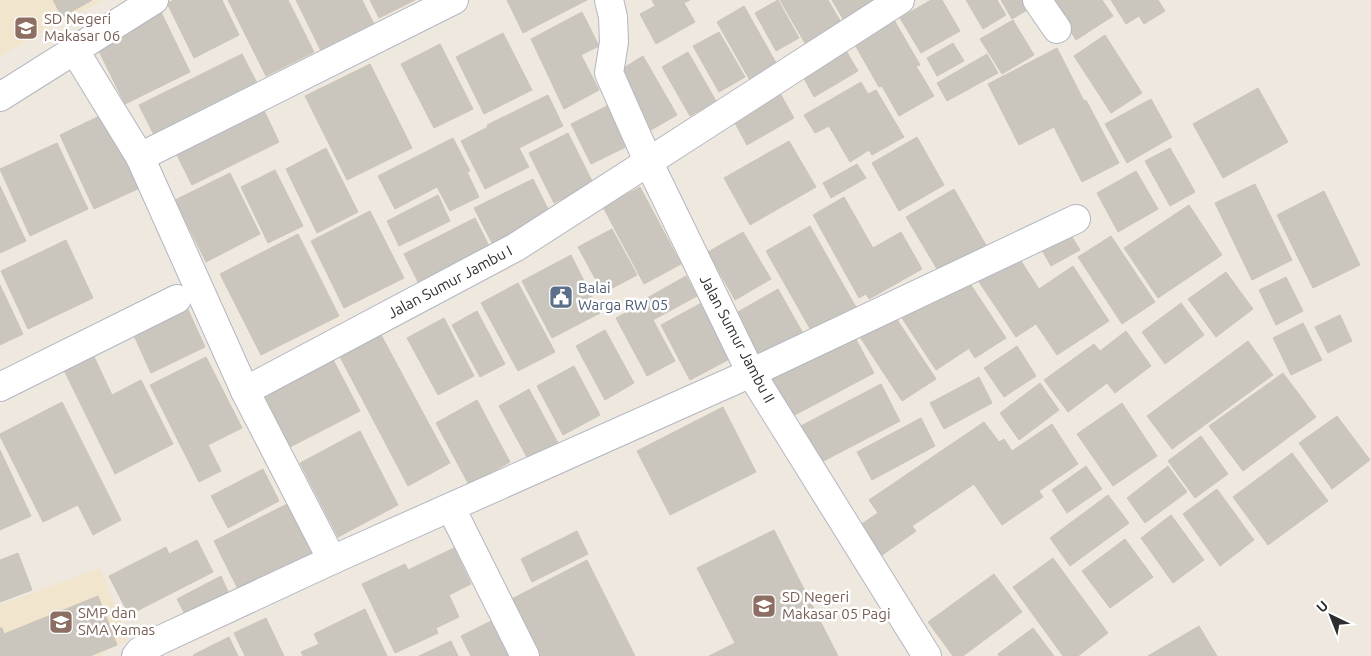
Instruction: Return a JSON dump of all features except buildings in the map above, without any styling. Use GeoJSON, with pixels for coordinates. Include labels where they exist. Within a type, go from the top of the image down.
{"type":"FeatureCollection","features":[{"type":"Feature","properties":{"kind":"street"},"geometry":{"type":"LineString","coordinates":[[0,97],[154,0]]}},
{"type":"Feature","properties":{"kind":"street"},"geometry":{"type":"LineString","coordinates":[[140,157],[454,0]]}},
{"type":"Feature","properties":{"kind":"street","name":"Jalan Sumur Jambu II"},"geometry":{"type":"LineString","coordinates":[[609,0],[613,17],[614,42],[609,73],[648,161],[751,373],[927,656]]}},
{"type":"Feature","properties":{"kind":"street","name":"Jalan Sumur Jambu I"},"geometry":{"type":"LineString","coordinates":[[245,391],[516,247],[900,0]]}},
{"type":"Feature","properties":{"kind":"street"},"geometry":{"type":"LineString","coordinates":[[1037,0],[1057,29]]}},
{"type":"Feature","properties":{"kind":"street"},"geometry":{"type":"LineString","coordinates":[[75,51],[140,157],[245,391],[332,560]]}},
{"type":"Feature","properties":{"kind":"street"},"geometry":{"type":"LineString","coordinates":[[136,656],[140,651],[158,641],[332,560],[751,373],[1076,219]]}},
{"type":"Feature","properties":{"kind":"street"},"geometry":{"type":"LineString","coordinates":[[0,387],[177,299]]}},
{"type":"Feature","properties":{"kind":"street"},"geometry":{"type":"LineString","coordinates":[[451,508],[525,656]]}},
{"type":"Feature","properties":{"kind":"shaded area","name":"SD Negeri Makasar 06"},"geometry":{"type":"Polygon","coordinates":[[[0,0],[103,0],[0,56],[0,0]]]}},
{"type":"Feature","properties":{"kind":"shaded area","name":"SMP dan SMA Yamas"},"geometry":{"type":"Polygon","coordinates":[[[100,568],[129,639],[102,653],[103,656],[0,656],[0,605],[100,568]]]}},
{"type":"Feature","properties":{"kind":"place","name":"SD Negeri Makasar 06"},"geometry":{"type":"Point","coordinates":[26,28]}},
{"type":"Feature","properties":{"kind":"place","name":"Balai Warga RW 05"},"geometry":{"type":"Point","coordinates":[561,297]}},
{"type":"Feature","properties":{"kind":"place","name":"SD Negeri Makasar 05 Pagi"},"geometry":{"type":"Point","coordinates":[764,606]}},
{"type":"Feature","properties":{"kind":"place","name":"SMP dan SMA Yamas"},"geometry":{"type":"Point","coordinates":[61,622]}}]}
